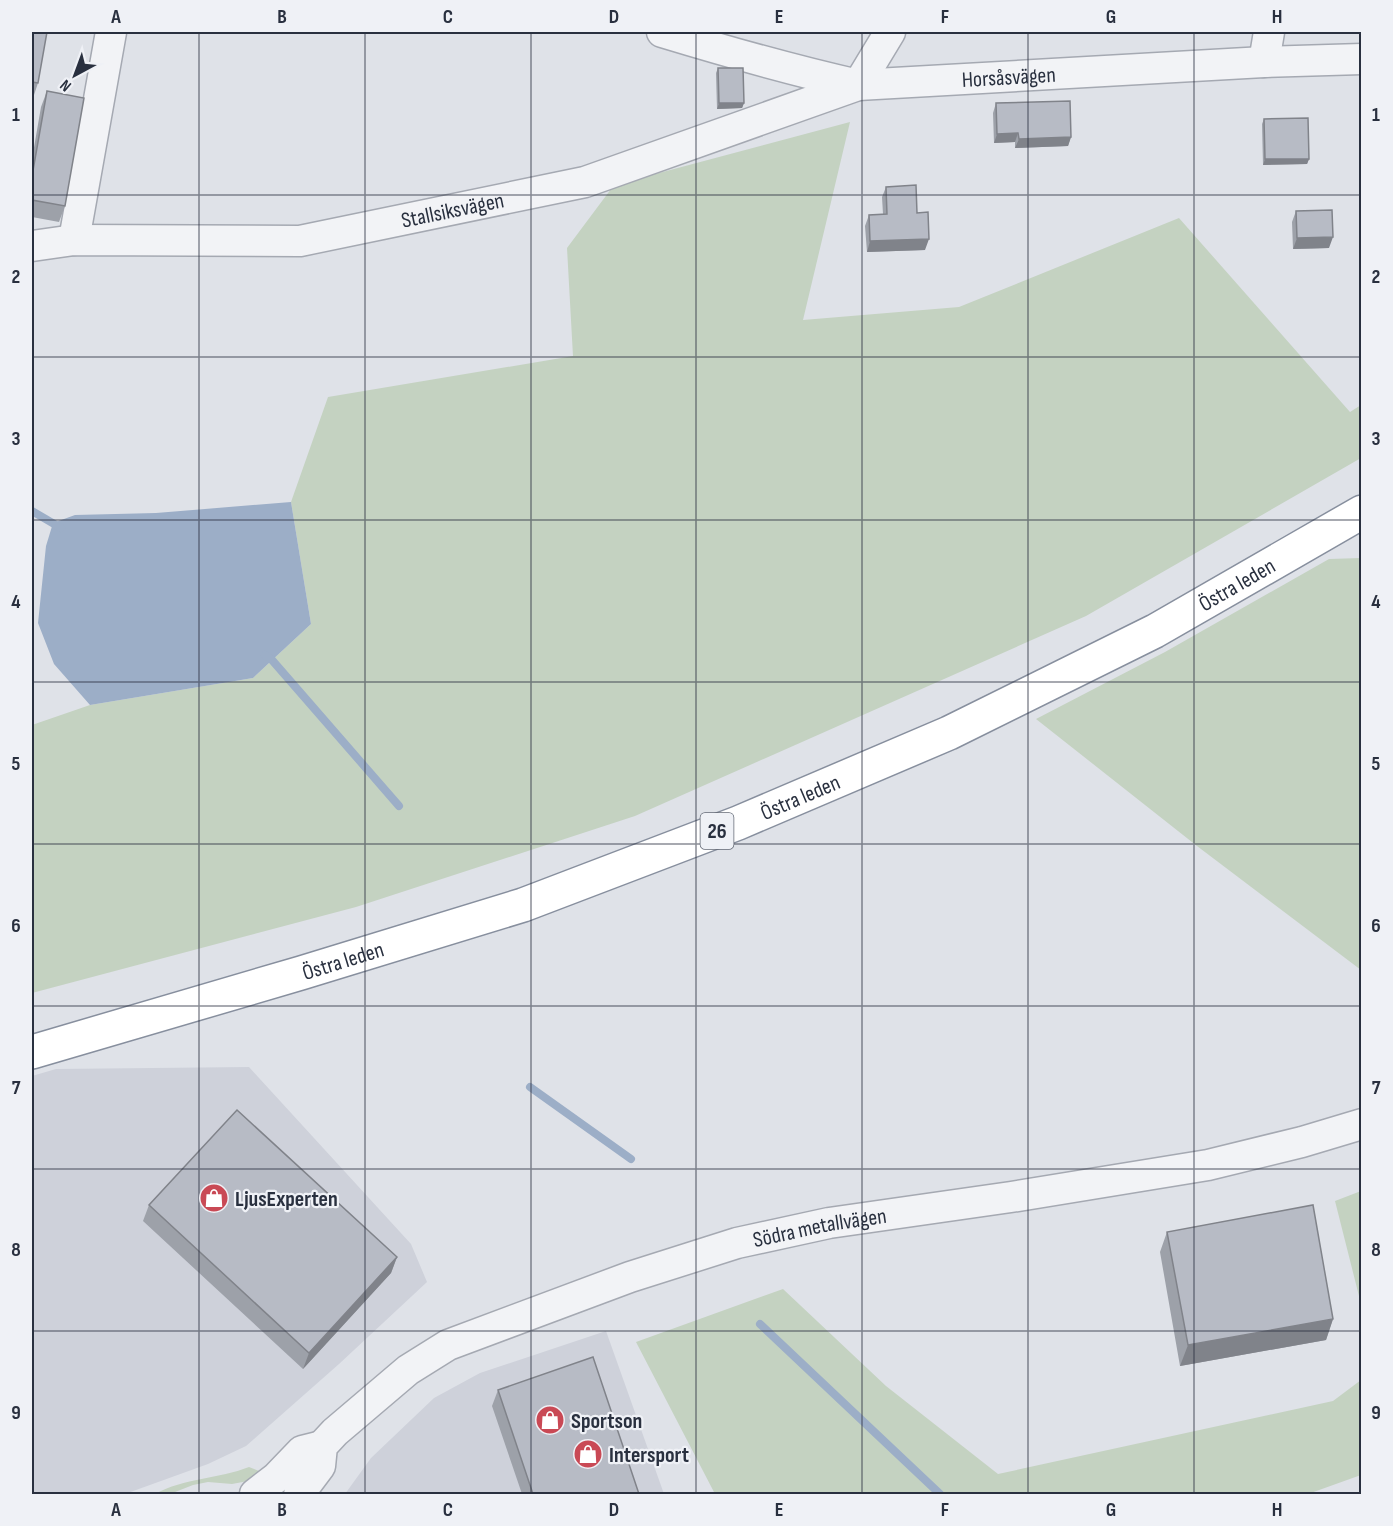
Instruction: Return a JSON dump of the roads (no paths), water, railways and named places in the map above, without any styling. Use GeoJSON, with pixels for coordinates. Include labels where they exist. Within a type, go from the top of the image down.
{"type":"FeatureCollection","features":[{"type":"Feature","properties":{"kind":"highway","name":"Östra leden"},"geometry":{"type":"LineString","coordinates":[[32,1052],[301,974],[522,905],[738,823],[949,733],[1155,631],[1362,512]]}},
{"type":"Feature","properties":{"kind":"street"},"geometry":{"type":"LineString","coordinates":[[74,240],[111,32]]}},
{"type":"Feature","properties":{"kind":"street","name":"Horsåsvägen"},"geometry":{"type":"LineString","coordinates":[[662,32],[755,60],[858,85],[1362,59]]}},
{"type":"Feature","properties":{"kind":"street"},"geometry":{"type":"LineString","coordinates":[[858,85],[890,32]]}},
{"type":"Feature","properties":{"kind":"street"},"geometry":{"type":"LineString","coordinates":[[1264,63],[1269,32]]}},
{"type":"Feature","properties":{"kind":"street","name":"Stallsiksvägen"},"geometry":{"type":"LineString","coordinates":[[32,246],[74,240],[300,241],[585,182],[858,85]]}},
{"type":"Feature","properties":{"kind":"street","name":"Södra metallvägen"},"geometry":{"type":"LineString","coordinates":[[255,1494],[277,1477],[302,1451],[322,1446],[369,1401],[408,1370],[448,1345],[610,1284],[737,1243],[829,1223],[1011,1197],[1208,1165],[1302,1142],[1362,1124]]}},
{"type":"Feature","properties":{"kind":"street","name":"Södra metallvägen"},"geometry":{"type":"LineString","coordinates":[[299,1494],[320,1466],[322,1446]]}},
{"type":"Feature","properties":{"kind":"water"},"geometry":{"type":"Polygon","coordinates":[[[291,502],[311,624],[253,678],[90,705],[54,664],[38,623],[46,546],[53,523],[75,515],[156,513],[291,502]]]}},
{"type":"Feature","properties":{"kind":"waterway"},"geometry":{"type":"LineString","coordinates":[[32,511],[61,528]]}},
{"type":"Feature","properties":{"kind":"waterway"},"geometry":{"type":"LineString","coordinates":[[265,655],[272,660],[399,806]]}},
{"type":"Feature","properties":{"kind":"waterway"},"geometry":{"type":"LineString","coordinates":[[530,1087],[631,1159]]}},
{"type":"Feature","properties":{"kind":"waterway"},"geometry":{"type":"LineString","coordinates":[[760,1324],[940,1494]]}},
{"type":"Feature","properties":{"kind":"place","name":"LjusExperten"},"geometry":{"type":"Point","coordinates":[214,1198]}},
{"type":"Feature","properties":{"kind":"place","name":"Sportson"},"geometry":{"type":"Point","coordinates":[550,1420]}},
{"type":"Feature","properties":{"kind":"place","name":"Intersport"},"geometry":{"type":"Point","coordinates":[588,1454]}}]}
